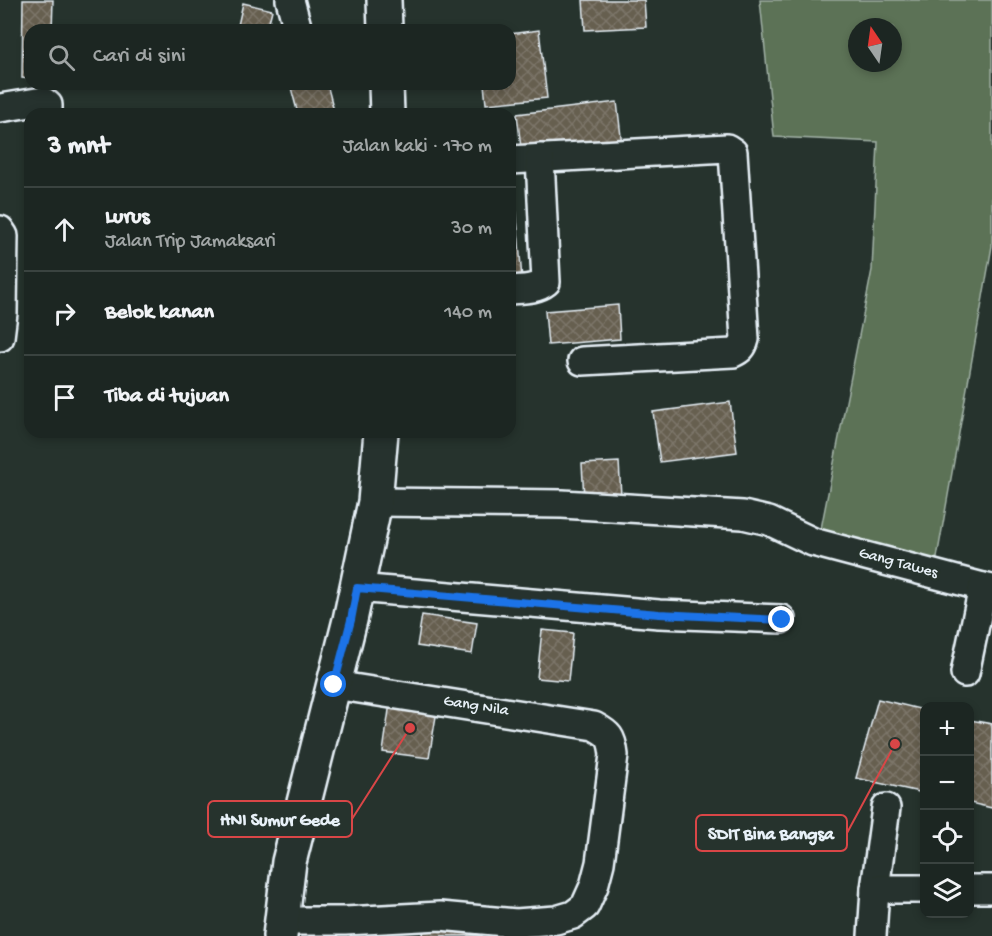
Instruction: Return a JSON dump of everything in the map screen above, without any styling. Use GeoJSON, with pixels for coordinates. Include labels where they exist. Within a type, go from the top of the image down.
{"type":"FeatureCollection","features":[{"type":"Feature","properties":{"kind":"main road"},"geometry":{"type":"LineString","coordinates":[[384,0],[385,24]]}},
{"type":"Feature","properties":{"kind":"main road"},"geometry":{"type":"LineString","coordinates":[[386,90],[387,108]]}},
{"type":"Feature","properties":{"kind":"main road"},"geometry":{"type":"LineString","coordinates":[[280,929],[289,862],[351,620],[375,502],[380,438]]}},
{"type":"Feature","properties":{"kind":"street"},"geometry":{"type":"LineString","coordinates":[[290,0],[296,24]]}},
{"type":"Feature","properties":{"kind":"street"},"geometry":{"type":"LineString","coordinates":[[0,108],[43,101],[48,108]]}},
{"type":"Feature","properties":{"kind":"street"},"geometry":{"type":"LineString","coordinates":[[516,160],[728,148],[733,152],[745,339],[743,346],[733,353],[582,361]]}},
{"type":"Feature","properties":{"kind":"street"},"geometry":{"type":"LineString","coordinates":[[516,289],[541,286],[546,282],[540,158]]}},
{"type":"Feature","properties":{"kind":"street"},"geometry":{"type":"LineString","coordinates":[[0,230],[4,236],[3,313],[0,338]]}},
{"type":"Feature","properties":{"kind":"street","name":"Gang Tawes"},"geometry":{"type":"LineString","coordinates":[[375,502],[562,504],[743,515],[769,521],[813,542],[988,588]]}},
{"type":"Feature","properties":{"kind":"street"},"geometry":{"type":"LineString","coordinates":[[357,588],[659,614],[782,620]]}},
{"type":"Feature","properties":{"kind":"street"},"geometry":{"type":"LineString","coordinates":[[964,673],[988,588]]}},
{"type":"Feature","properties":{"kind":"street","name":"Gang Nila"},"geometry":{"type":"LineString","coordinates":[[280,929],[345,921],[440,916],[516,923],[556,920],[573,915],[585,906],[594,886],[600,863],[614,754],[612,741],[606,733],[594,726],[334,685]]}},
{"type":"Feature","properties":{"kind":"street"},"geometry":{"type":"LineString","coordinates":[[872,936],[875,889],[886,808]]}},
{"type":"Feature","properties":{"kind":"street"},"geometry":{"type":"LineString","coordinates":[[875,889],[920,889]]}},
{"type":"Feature","properties":{"kind":"street"},"geometry":{"type":"LineString","coordinates":[[974,889],[992,889]]}},
{"type":"Feature","properties":{"kind":"green space"},"geometry":{"type":"Polygon","coordinates":[[[760,0],[992,0],[992,246],[935,569],[818,544],[872,270],[878,142],[774,137],[760,0]]]}},
{"type":"Feature","properties":{"kind":"building"},"geometry":{"type":"Polygon","coordinates":[[[23,0],[53,0],[52,24],[24,24],[24,78],[22,78],[23,0]]]}},
{"type":"Feature","properties":{"kind":"building"},"geometry":{"type":"Polygon","coordinates":[[[583,0],[644,0],[646,27],[585,30],[583,0]]]}},
{"type":"Feature","properties":{"kind":"building"},"geometry":{"type":"Polygon","coordinates":[[[243,3],[272,10],[268,24],[238,24],[243,3]]]}},
{"type":"Feature","properties":{"kind":"building"},"geometry":{"type":"Polygon","coordinates":[[[539,30],[547,98],[486,104],[485,90],[516,90],[516,33],[539,30]]]}},
{"type":"Feature","properties":{"kind":"building"},"geometry":{"type":"Polygon","coordinates":[[[292,90],[329,90],[333,108],[296,108],[292,90]]]}},
{"type":"Feature","properties":{"kind":"building"},"geometry":{"type":"Polygon","coordinates":[[[617,102],[622,145],[522,156],[517,114],[617,102]]]}},
{"type":"Feature","properties":{"kind":"building"},"geometry":{"type":"Polygon","coordinates":[[[516,207],[522,279],[516,280],[516,207]]]}},
{"type":"Feature","properties":{"kind":"building"},"geometry":{"type":"Polygon","coordinates":[[[618,305],[620,339],[548,345],[545,311],[618,305]]]}},
{"type":"Feature","properties":{"kind":"building"},"geometry":{"type":"Polygon","coordinates":[[[730,402],[737,452],[660,462],[653,412],[730,402]]]}},
{"type":"Feature","properties":{"kind":"building"},"geometry":{"type":"Polygon","coordinates":[[[619,462],[621,496],[584,498],[582,464],[619,462]]]}},
{"type":"Feature","properties":{"kind":"building"},"geometry":{"type":"Polygon","coordinates":[[[422,615],[477,623],[472,654],[417,646],[422,615]]]}},
{"type":"Feature","properties":{"kind":"building"},"geometry":{"type":"Polygon","coordinates":[[[542,630],[573,633],[568,681],[537,678],[542,630]]]}},
{"type":"Feature","properties":{"kind":"building"},"geometry":{"type":"Polygon","coordinates":[[[391,696],[438,704],[429,758],[383,752],[391,696]]]}},
{"type":"Feature","properties":{"kind":"building"},"geometry":{"type":"Polygon","coordinates":[[[878,699],[920,709],[920,792],[856,778],[878,699]]]}},
{"type":"Feature","properties":{"kind":"building"},"geometry":{"type":"Polygon","coordinates":[[[974,721],[992,724],[992,808],[974,804],[974,721]]]}},
{"type":"Feature","properties":{"kind":"building"},"geometry":{"type":"Polygon","coordinates":[[[424,926],[482,930],[482,936],[423,936],[424,926]]]}},
{"type":"Feature","properties":{"kind":"place","name":"HNI Sumur Gede"},"geometry":{"type":"Point","coordinates":[410,728]}},
{"type":"Feature","properties":{"kind":"place","name":"SDIT Bina Bangsa"},"geometry":{"type":"Point","coordinates":[895,744]}},
{"type":"Feature","properties":{"kind":"route"},"geometry":{"type":"LineString","coordinates":[[334,685],[357,588],[659,614],[782,620]]}}]}
